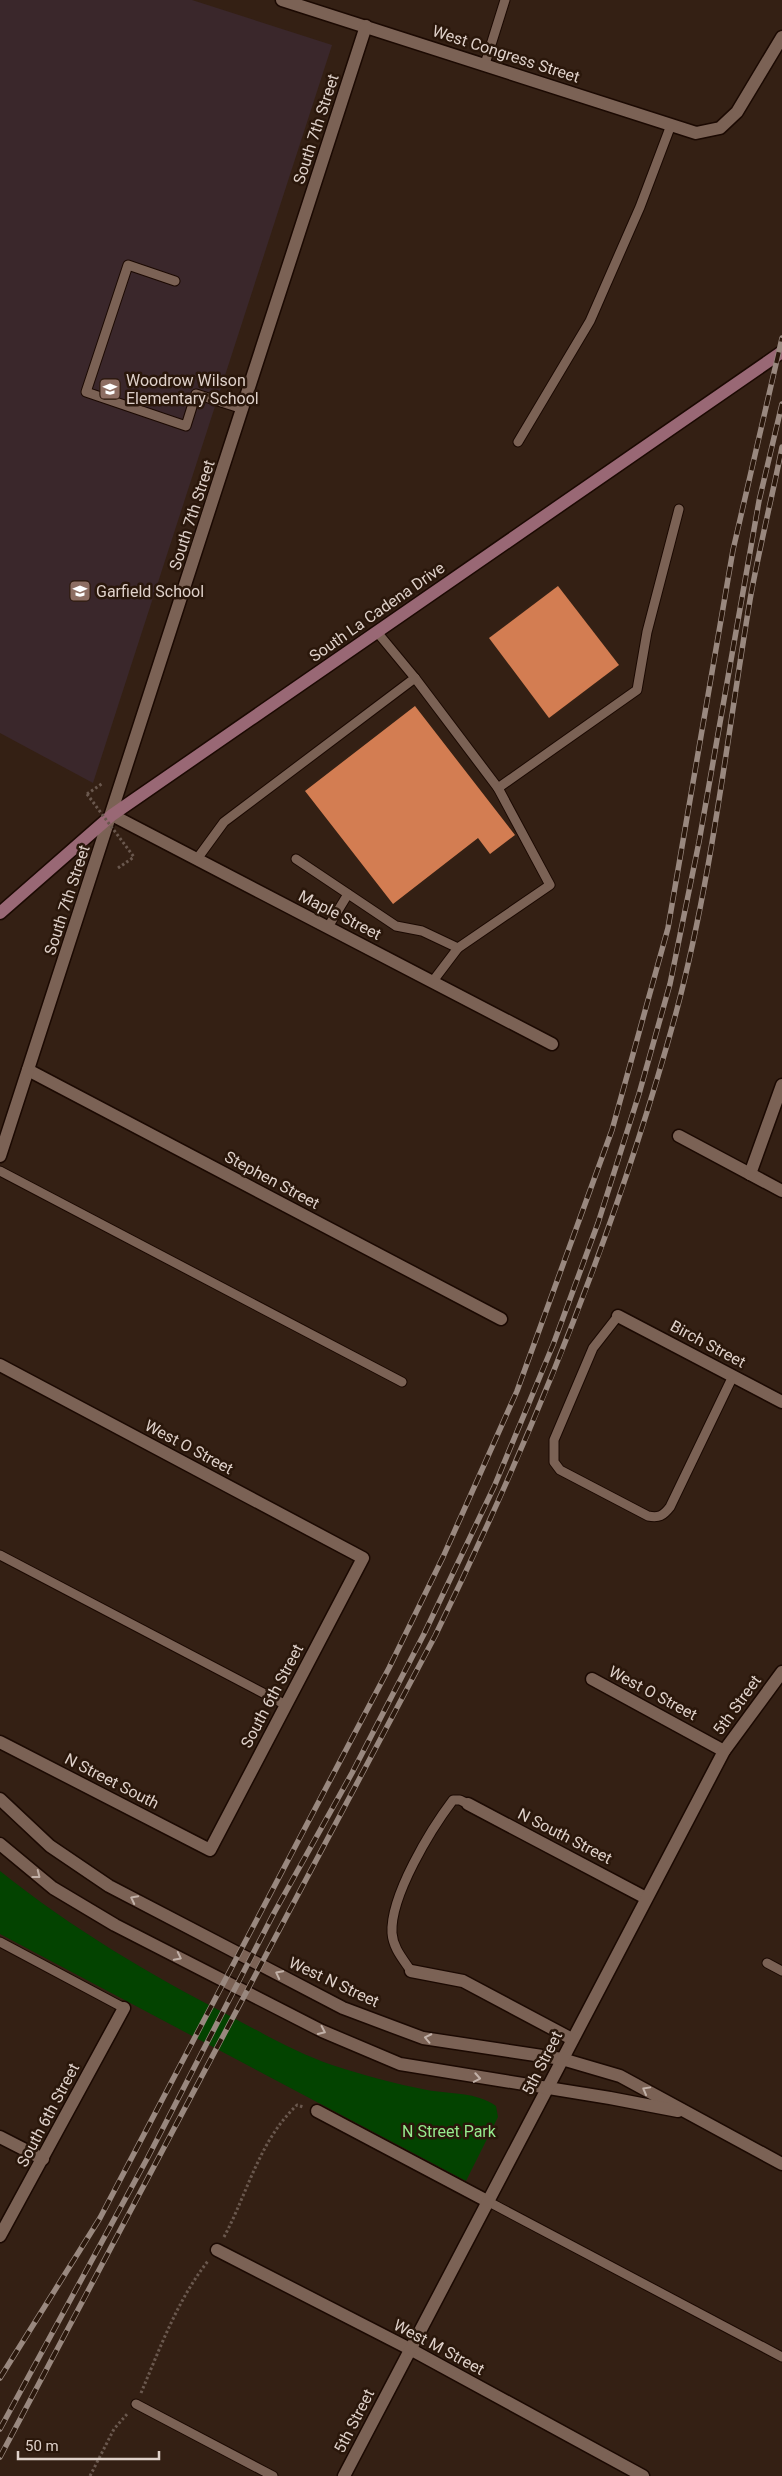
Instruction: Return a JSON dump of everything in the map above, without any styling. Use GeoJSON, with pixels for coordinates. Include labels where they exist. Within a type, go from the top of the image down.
{"type":"FeatureCollection","features":[{"type":"Feature","properties":{"kind":"main road","name":"South La Cadena Drive"},"geometry":{"type":"LineString","coordinates":[[0,913],[112,815],[782,352]]}},
{"type":"Feature","properties":{"kind":"street","name":"West Congress Street"},"geometry":{"type":"LineString","coordinates":[[282,0],[696,133],[720,128],[737,112],[782,37]]}},
{"type":"Feature","properties":{"kind":"street","name":"South 7th Street"},"geometry":{"type":"LineString","coordinates":[[0,1156],[366,26]]}},
{"type":"Feature","properties":{"kind":"street","name":"Maple Street"},"geometry":{"type":"LineString","coordinates":[[112,815],[552,1044]]}},
{"type":"Feature","properties":{"kind":"street","name":"Stephen Street"},"geometry":{"type":"LineString","coordinates":[[28,1070],[501,1320]]}},
{"type":"Feature","properties":{"kind":"street"},"geometry":{"type":"LineString","coordinates":[[750,1174],[782,1085]]}},
{"type":"Feature","properties":{"kind":"street"},"geometry":{"type":"LineString","coordinates":[[679,1136],[782,1191]]}},
{"type":"Feature","properties":{"kind":"street","name":"Birch Street"},"geometry":{"type":"LineString","coordinates":[[618,1316],[782,1402]]}},
{"type":"Feature","properties":{"kind":"street","name":"West O Street"},"geometry":{"type":"LineString","coordinates":[[0,1365],[363,1558]]}},
{"type":"Feature","properties":{"kind":"street","name":"South 6th Street"},"geometry":{"type":"LineString","coordinates":[[210,1850],[363,1558]]}},
{"type":"Feature","properties":{"kind":"street","name":"5th Street"},"geometry":{"type":"LineString","coordinates":[[344,2476],[724,1750],[782,1672]]}},
{"type":"Feature","properties":{"kind":"street","name":"West O Street"},"geometry":{"type":"LineString","coordinates":[[592,1679],[724,1750]]}},
{"type":"Feature","properties":{"kind":"street","name":"N Street South"},"geometry":{"type":"LineString","coordinates":[[0,1742],[210,1850]]}},
{"type":"Feature","properties":{"kind":"street","name":"West N Street"},"geometry":{"type":"LineString","coordinates":[[0,1799],[50,1846],[109,1886],[343,2008],[424,2038],[562,2059],[620,2076],[782,2164]]}},
{"type":"Feature","properties":{"kind":"street","name":"N South Street"},"geometry":{"type":"LineString","coordinates":[[468,1804],[646,1898]]}},
{"type":"Feature","properties":{"kind":"street","name":"West N Street"},"geometry":{"type":"LineString","coordinates":[[0,1844],[53,1888],[115,1925],[322,2031],[400,2064],[610,2098],[689,2114]]}},
{"type":"Feature","properties":{"kind":"street"},"geometry":{"type":"LineString","coordinates":[[411,1971],[463,1982],[572,2039]]}},
{"type":"Feature","properties":{"kind":"street","name":"South 6th Street"},"geometry":{"type":"LineString","coordinates":[[0,2236],[124,2008]]}},
{"type":"Feature","properties":{"kind":"street"},"geometry":{"type":"LineString","coordinates":[[317,2111],[488,2202]]}},
{"type":"Feature","properties":{"kind":"street"},"geometry":{"type":"LineString","coordinates":[[0,2136],[43,2159]]}},
{"type":"Feature","properties":{"kind":"street","name":"West M Street"},"geometry":{"type":"LineString","coordinates":[[217,2250],[410,2349],[643,2476]]}},
{"type":"Feature","properties":{"kind":"lane"},"geometry":{"type":"LineString","coordinates":[[486,64],[505,0]]}},
{"type":"Feature","properties":{"kind":"lane"},"geometry":{"type":"LineString","coordinates":[[518,442],[590,321],[640,207],[670,125]]}},
{"type":"Feature","properties":{"kind":"lane"},"geometry":{"type":"LineString","coordinates":[[175,281],[128,265],[86,392],[186,426],[196,394],[243,409]]}},
{"type":"Feature","properties":{"kind":"lane"},"geometry":{"type":"LineString","coordinates":[[498,788],[637,690],[647,632],[679,509]]}},
{"type":"Feature","properties":{"kind":"lane"},"geometry":{"type":"LineString","coordinates":[[377,632],[415,678],[498,788],[550,885],[458,948],[433,982]]}},
{"type":"Feature","properties":{"kind":"lane"},"geometry":{"type":"LineString","coordinates":[[197,859],[224,822],[415,678]]}},
{"type":"Feature","properties":{"kind":"lane"},"geometry":{"type":"LineString","coordinates":[[296,859],[396,926],[422,931],[458,948]]}},
{"type":"Feature","properties":{"kind":"lane"},"geometry":{"type":"LineString","coordinates":[[328,927],[348,894]]}},
{"type":"Feature","properties":{"kind":"lane"},"geometry":{"type":"LineString","coordinates":[[0,1171],[402,1382]]}},
{"type":"Feature","properties":{"kind":"lane"},"geometry":{"type":"LineString","coordinates":[[618,1316],[593,1348],[554,1440],[553,1453],[554,1462],[560,1470],[605,1494],[648,1516],[657,1518],[664,1515],[670,1507],[733,1376]]}},
{"type":"Feature","properties":{"kind":"lane"},"geometry":{"type":"LineString","coordinates":[[0,1555],[286,1705]]}},
{"type":"Feature","properties":{"kind":"lane"},"geometry":{"type":"LineString","coordinates":[[411,1971],[396,1950],[392,1934],[393,1914],[420,1853],[442,1814],[453,1800],[460,1800],[468,1804]]}},
{"type":"Feature","properties":{"kind":"lane"},"geometry":{"type":"LineString","coordinates":[[0,1942],[124,2008]]}},
{"type":"Feature","properties":{"kind":"lane"},"geometry":{"type":"LineString","coordinates":[[767,1963],[782,1971]]}},
{"type":"Feature","properties":{"kind":"lane"},"geometry":{"type":"LineString","coordinates":[[488,2202],[782,2357]]}},
{"type":"Feature","properties":{"kind":"lane"},"geometry":{"type":"LineString","coordinates":[[136,2404],[273,2476]]}},
{"type":"Feature","properties":{"kind":"path"},"geometry":{"type":"LineString","coordinates":[[103,783],[86,794],[134,856],[118,868]]}},
{"type":"Feature","properties":{"kind":"path"},"geometry":{"type":"LineString","coordinates":[[90,2476],[114,2429],[136,2404],[196,2276],[217,2250],[237,2213],[259,2157],[281,2120],[297,2105],[317,2111]]}},
{"type":"Feature","properties":{"kind":"shaded area","name":"Woodrow Wilson Elementary School"},"geometry":{"type":"Polygon","coordinates":[[[0,0],[192,0],[332,45],[93,783],[0,733],[0,0]]]}},
{"type":"Feature","properties":{"kind":"green space","name":"N Street Park"},"geometry":{"type":"Polygon","coordinates":[[[0,1871],[54,1912],[140,1967],[293,2049],[332,2065],[367,2076],[427,2090],[463,2094],[489,2101],[496,2106],[498,2117],[466,2181],[0,1934],[0,1871]]]}},
{"type":"Feature","properties":{"kind":"building"},"geometry":{"type":"Polygon","coordinates":[[[558,586],[619,665],[549,718],[489,638],[558,586]]]}},
{"type":"Feature","properties":{"kind":"building"},"geometry":{"type":"Polygon","coordinates":[[[415,706],[515,835],[490,854],[478,838],[393,904],[305,791],[415,706]]]}},
{"type":"Feature","properties":{"kind":"railway"},"geometry":{"type":"LineString","coordinates":[[0,2378],[100,2218],[389,1668],[443,1557],[517,1391],[612,1130],[668,928],[733,550],[782,338]]}},
{"type":"Feature","properties":{"kind":"railway"},"geometry":{"type":"LineString","coordinates":[[0,2429],[148,2157],[274,1913],[352,1773],[424,1634],[494,1487],[553,1345],[598,1223],[639,1094],[670,984],[699,842],[759,501],[782,404]]}},
{"type":"Feature","properties":{"kind":"railway"},"geometry":{"type":"LineString","coordinates":[[0,2457],[435,1636],[506,1484],[570,1330],[600,1252],[653,1094],[689,962],[718,807],[750,600],[782,447]]}},
{"type":"Feature","properties":{"kind":"place","name":"Woodrow Wilson Elementary School"},"geometry":{"type":"Point","coordinates":[110,389]}},
{"type":"Feature","properties":{"kind":"place","name":"Garfield School"},"geometry":{"type":"Point","coordinates":[80,591]}}]}
